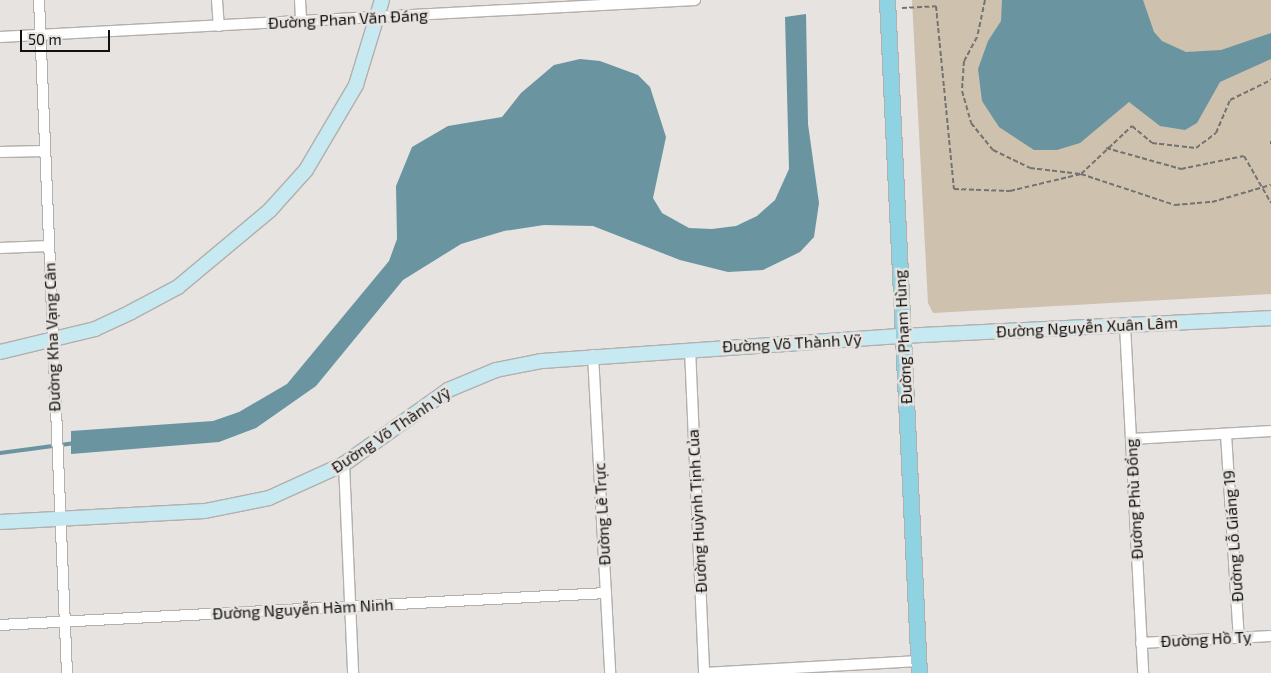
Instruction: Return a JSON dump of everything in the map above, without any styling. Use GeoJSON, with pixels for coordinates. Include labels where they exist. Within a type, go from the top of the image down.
{"type":"FeatureCollection","features":[{"type":"Feature","properties":{"kind":"main road","name":"Đường Phạm Hùng"},"geometry":{"type":"LineString","coordinates":[[887,4],[919,667]]}},
{"type":"Feature","properties":{"kind":"street","name":"Đường Kha Vạng Cân"},"geometry":{"type":"LineString","coordinates":[[39,0],[56,459],[67,673]]}},
{"type":"Feature","properties":{"kind":"street"},"geometry":{"type":"LineString","coordinates":[[217,0],[219,26]]}},
{"type":"Feature","properties":{"kind":"street"},"geometry":{"type":"LineString","coordinates":[[300,0],[300,22]]}},
{"type":"Feature","properties":{"kind":"street"},"geometry":{"type":"LineString","coordinates":[[0,352],[52,341],[95,328],[178,287],[270,210],[306,170],[356,84],[378,18],[382,0]]}},
{"type":"Feature","properties":{"kind":"street","name":"Đường Phan Văn Đáng"},"geometry":{"type":"LineString","coordinates":[[0,37],[378,18],[508,5],[695,0]]}},
{"type":"Feature","properties":{"kind":"street"},"geometry":{"type":"LineString","coordinates":[[0,152],[45,151]]}},
{"type":"Feature","properties":{"kind":"street"},"geometry":{"type":"LineString","coordinates":[[0,248],[48,246]]}},
{"type":"Feature","properties":{"kind":"street","name":"Đường Nguyễn Xuân Lâm"},"geometry":{"type":"LineString","coordinates":[[903,336],[1271,318]]}},
{"type":"Feature","properties":{"kind":"street","name":"Đường Phù Đổng"},"geometry":{"type":"LineString","coordinates":[[1125,325],[1143,673]]}},
{"type":"Feature","properties":{"kind":"street","name":"Đường Võ Thành Vỹ"},"geometry":{"type":"LineString","coordinates":[[0,522],[242,505],[344,464],[448,390],[496,370],[593,355],[903,336]]}},
{"type":"Feature","properties":{"kind":"street","name":"Đường Huỳnh Tịnh Của"},"geometry":{"type":"LineString","coordinates":[[690,349],[704,673]]}},
{"type":"Feature","properties":{"kind":"street","name":"Đường Lê Trực"},"geometry":{"type":"LineString","coordinates":[[593,355],[610,673]]}},
{"type":"Feature","properties":{"kind":"street"},"geometry":{"type":"LineString","coordinates":[[1132,439],[1271,431]]}},
{"type":"Feature","properties":{"kind":"street","name":"Đường Lỗ Giáng 19"},"geometry":{"type":"LineString","coordinates":[[1226,434],[1239,638]]}},
{"type":"Feature","properties":{"kind":"street"},"geometry":{"type":"LineString","coordinates":[[344,464],[353,673]]}},
{"type":"Feature","properties":{"kind":"street","name":"Đường Nguyễn Hàm Ninh"},"geometry":{"type":"LineString","coordinates":[[0,625],[606,593]]}},
{"type":"Feature","properties":{"kind":"street","name":"Đường Hồ Tỵ"},"geometry":{"type":"LineString","coordinates":[[1141,643],[1271,636]]}},
{"type":"Feature","properties":{"kind":"street"},"geometry":{"type":"LineString","coordinates":[[704,673],[919,667]]}},
{"type":"Feature","properties":{"kind":"path"},"geometry":{"type":"LineString","coordinates":[[985,0],[977,37],[964,61],[962,91],[971,122],[993,150],[1030,168],[1080,174],[1175,205],[1212,202],[1263,189],[1271,185]]}},
{"type":"Feature","properties":{"kind":"path"},"geometry":{"type":"LineString","coordinates":[[887,4],[936,6],[954,189],[1010,191],[1080,174],[1132,126],[1152,143],[1196,148],[1216,133],[1230,100],[1271,80]]}},
{"type":"Feature","properties":{"kind":"path"},"geometry":{"type":"LineString","coordinates":[[1106,148],[1182,168],[1244,156],[1271,203]]}},
{"type":"Feature","properties":{"kind":"shaded area"},"geometry":{"type":"Polygon","coordinates":[[[912,0],[1271,0],[1271,294],[933,313],[928,303],[912,0]]]}},
{"type":"Feature","properties":{"kind":"water"},"geometry":{"type":"Polygon","coordinates":[[[1002,0],[1143,0],[1154,32],[1162,41],[1186,52],[1221,50],[1271,33],[1271,59],[1220,82],[1197,123],[1185,130],[1160,126],[1129,102],[1080,143],[1057,150],[1034,150],[999,127],[982,101],[978,69],[988,41],[1001,21],[1002,0]]]}},
{"type":"Feature","properties":{"kind":"water"},"geometry":{"type":"Polygon","coordinates":[[[806,14],[808,124],[819,203],[814,237],[800,252],[763,270],[728,272],[680,260],[593,226],[544,225],[504,231],[461,244],[403,280],[316,386],[256,428],[219,442],[71,454],[71,431],[213,421],[239,412],[287,384],[389,261],[397,239],[396,186],[412,147],[448,126],[502,117],[521,93],[554,65],[580,59],[600,61],[638,75],[650,87],[666,137],[653,198],[662,213],[689,228],[712,229],[736,226],[757,216],[775,200],[789,169],[785,17],[806,14]]]}},
{"type":"Feature","properties":{"kind":"waterway"},"geometry":{"type":"LineString","coordinates":[[0,453],[75,443]]}}]}
